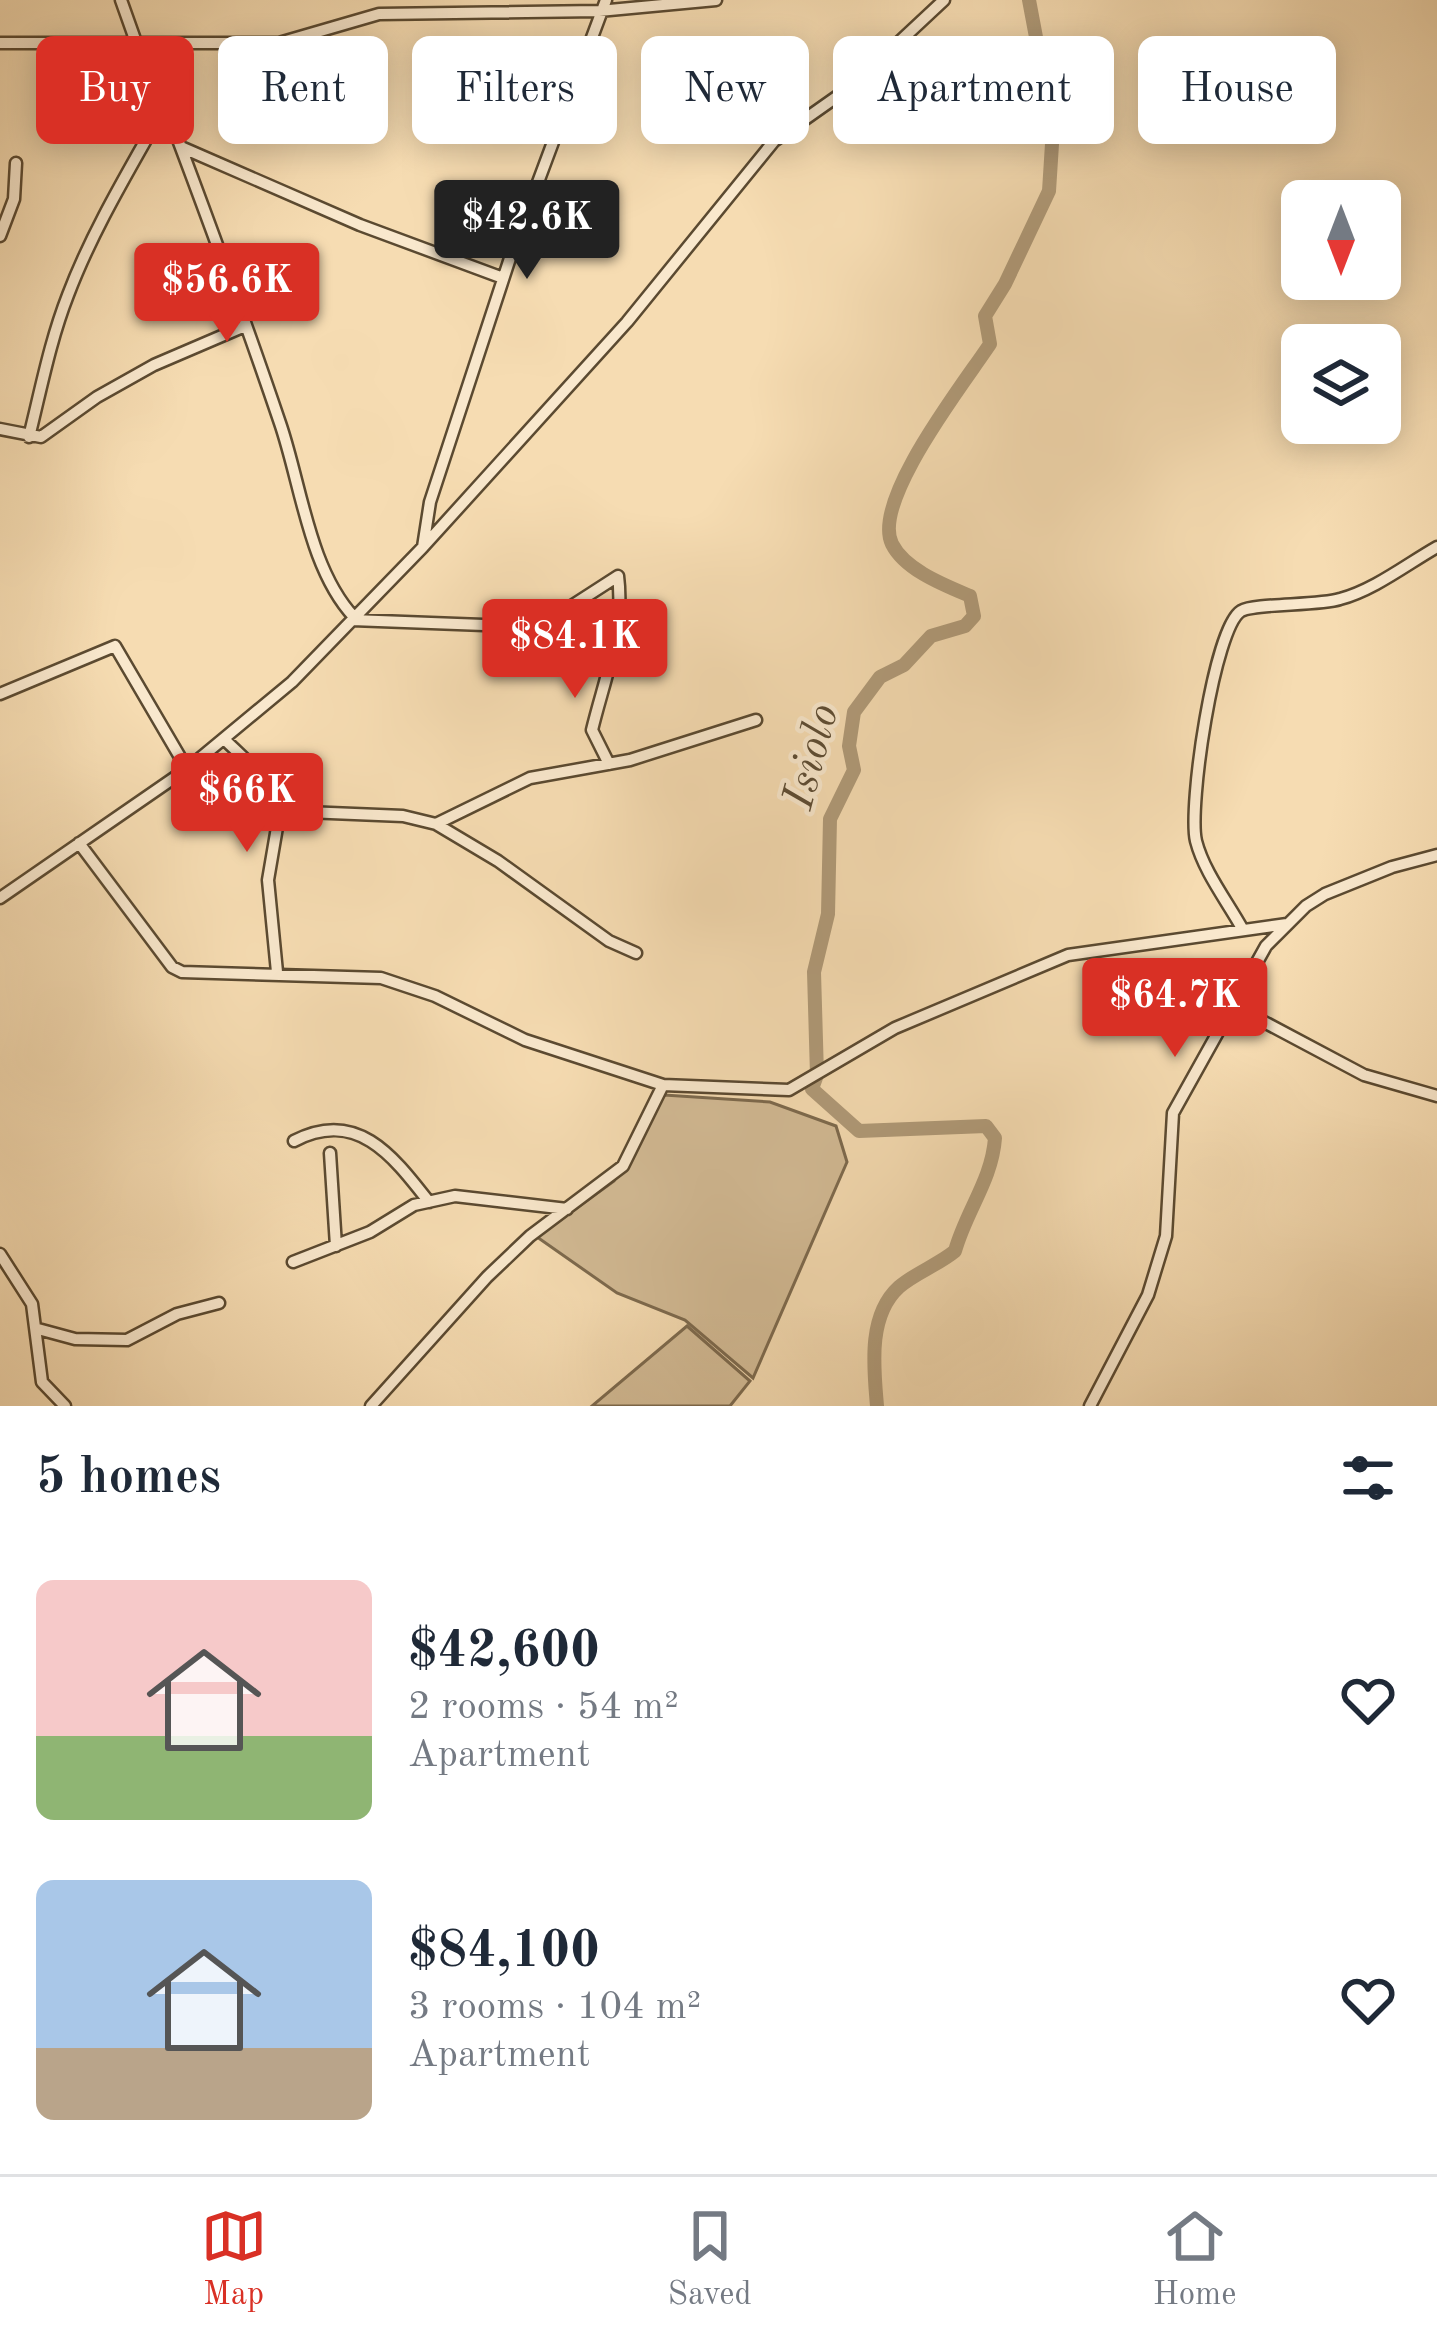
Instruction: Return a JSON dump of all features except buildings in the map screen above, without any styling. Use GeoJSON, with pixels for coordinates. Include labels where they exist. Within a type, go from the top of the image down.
{"type":"FeatureCollection","features":[{"type":"Feature","properties":{"kind":"street"},"geometry":{"type":"LineString","coordinates":[[121,0],[135,36]]}},
{"type":"Feature","properties":{"kind":"street"},"geometry":{"type":"LineString","coordinates":[[194,44],[279,43],[379,14],[716,0]]}},
{"type":"Feature","properties":{"kind":"street"},"geometry":{"type":"LineString","coordinates":[[0,898],[187,769],[292,682],[423,547],[626,322],[774,141],[852,86],[944,0]]}},
{"type":"Feature","properties":{"kind":"street"},"geometry":{"type":"LineString","coordinates":[[423,547],[430,502],[503,278],[602,5]]}},
{"type":"Feature","properties":{"kind":"street"},"geometry":{"type":"LineString","coordinates":[[0,43],[36,44]]}},
{"type":"Feature","properties":{"kind":"street"},"geometry":{"type":"LineString","coordinates":[[29,437],[39,384],[68,295],[144,144]]}},
{"type":"Feature","properties":{"kind":"street"},"geometry":{"type":"LineString","coordinates":[[180,144],[339,601],[353,618],[539,627],[618,576],[617,631],[607,689],[592,730],[609,764]]}},
{"type":"Feature","properties":{"kind":"street"},"geometry":{"type":"LineString","coordinates":[[181,147],[360,225],[503,278]]}},
{"type":"Feature","properties":{"kind":"street"},"geometry":{"type":"LineString","coordinates":[[0,236],[14,199],[16,163]]}},
{"type":"Feature","properties":{"kind":"street"},"geometry":{"type":"LineString","coordinates":[[0,429],[41,437],[97,397],[154,365],[245,326]]}},
{"type":"Feature","properties":{"kind":"street"},"geometry":{"type":"LineString","coordinates":[[1243,930],[1203,859],[1193,801],[1204,731],[1231,623],[1246,608],[1350,597],[1437,548]]}},
{"type":"Feature","properties":{"kind":"street"},"geometry":{"type":"LineString","coordinates":[[0,694],[115,646],[187,769]]}},
{"type":"Feature","properties":{"kind":"street"},"geometry":{"type":"LineString","coordinates":[[436,824],[530,778],[609,764],[756,720]]}},
{"type":"Feature","properties":{"kind":"street"},"geometry":{"type":"LineString","coordinates":[[225,740],[267,780],[282,811],[271,845],[268,880],[277,972]]}},
{"type":"Feature","properties":{"kind":"street"},"geometry":{"type":"LineString","coordinates":[[282,811],[403,816],[436,824],[498,860],[609,940],[636,952]]}},
{"type":"Feature","properties":{"kind":"street"},"geometry":{"type":"LineString","coordinates":[[79,843],[172,967],[190,974],[277,972],[381,978],[406,984],[525,1040],[663,1085],[789,1090],[895,1028],[1037,965],[1091,949],[1287,924]]}},
{"type":"Feature","properties":{"kind":"street"},"geometry":{"type":"LineString","coordinates":[[1090,1406],[1148,1295],[1166,1236],[1173,1113],[1266,946],[1306,906],[1356,880],[1437,855]]}},
{"type":"Feature","properties":{"kind":"street"},"geometry":{"type":"LineString","coordinates":[[1234,1006],[1364,1075],[1437,1096]]}},
{"type":"Feature","properties":{"kind":"street"},"geometry":{"type":"LineString","coordinates":[[371,1406],[407,1370],[462,1301],[622,1166],[663,1085]]}},
{"type":"Feature","properties":{"kind":"street"},"geometry":{"type":"LineString","coordinates":[[294,1141],[311,1132],[343,1129],[370,1137],[394,1158],[429,1202]]}},
{"type":"Feature","properties":{"kind":"street"},"geometry":{"type":"LineString","coordinates":[[330,1154],[337,1246]]}},
{"type":"Feature","properties":{"kind":"street"},"geometry":{"type":"LineString","coordinates":[[293,1262],[429,1202],[455,1196],[567,1209]]}},
{"type":"Feature","properties":{"kind":"street"},"geometry":{"type":"LineString","coordinates":[[0,1254],[24,1287],[38,1329],[42,1382],[65,1406]]}},
{"type":"Feature","properties":{"kind":"street"},"geometry":{"type":"LineString","coordinates":[[38,1329],[75,1339],[127,1340],[177,1314],[218,1303]]}},
{"type":"Feature","properties":{"kind":"shaded area"},"geometry":{"type":"Polygon","coordinates":[[[664,1095],[770,1102],[836,1126],[847,1162],[753,1378],[685,1320],[617,1293],[537,1237],[614,1181],[664,1095]]]}},
{"type":"Feature","properties":{"kind":"shaded area"},"geometry":{"type":"Polygon","coordinates":[[[687,1326],[750,1381],[730,1406],[592,1406],[687,1326]]]}},
{"type":"Feature","properties":{"kind":"waterway","name":"Isiolo"},"geometry":{"type":"LineString","coordinates":[[877,1406],[875,1344],[882,1313],[899,1287],[955,1251],[989,1168],[995,1138],[986,1126],[859,1131],[812,1089],[817,1075],[814,972],[828,914],[830,819],[854,770],[849,746],[854,712],[880,677],[904,665],[931,636],[965,626],[974,616],[970,596],[906,562],[892,544],[889,525],[907,472],[990,344],[985,316],[1049,191],[1055,97],[1039,53],[1029,0]]}}]}
